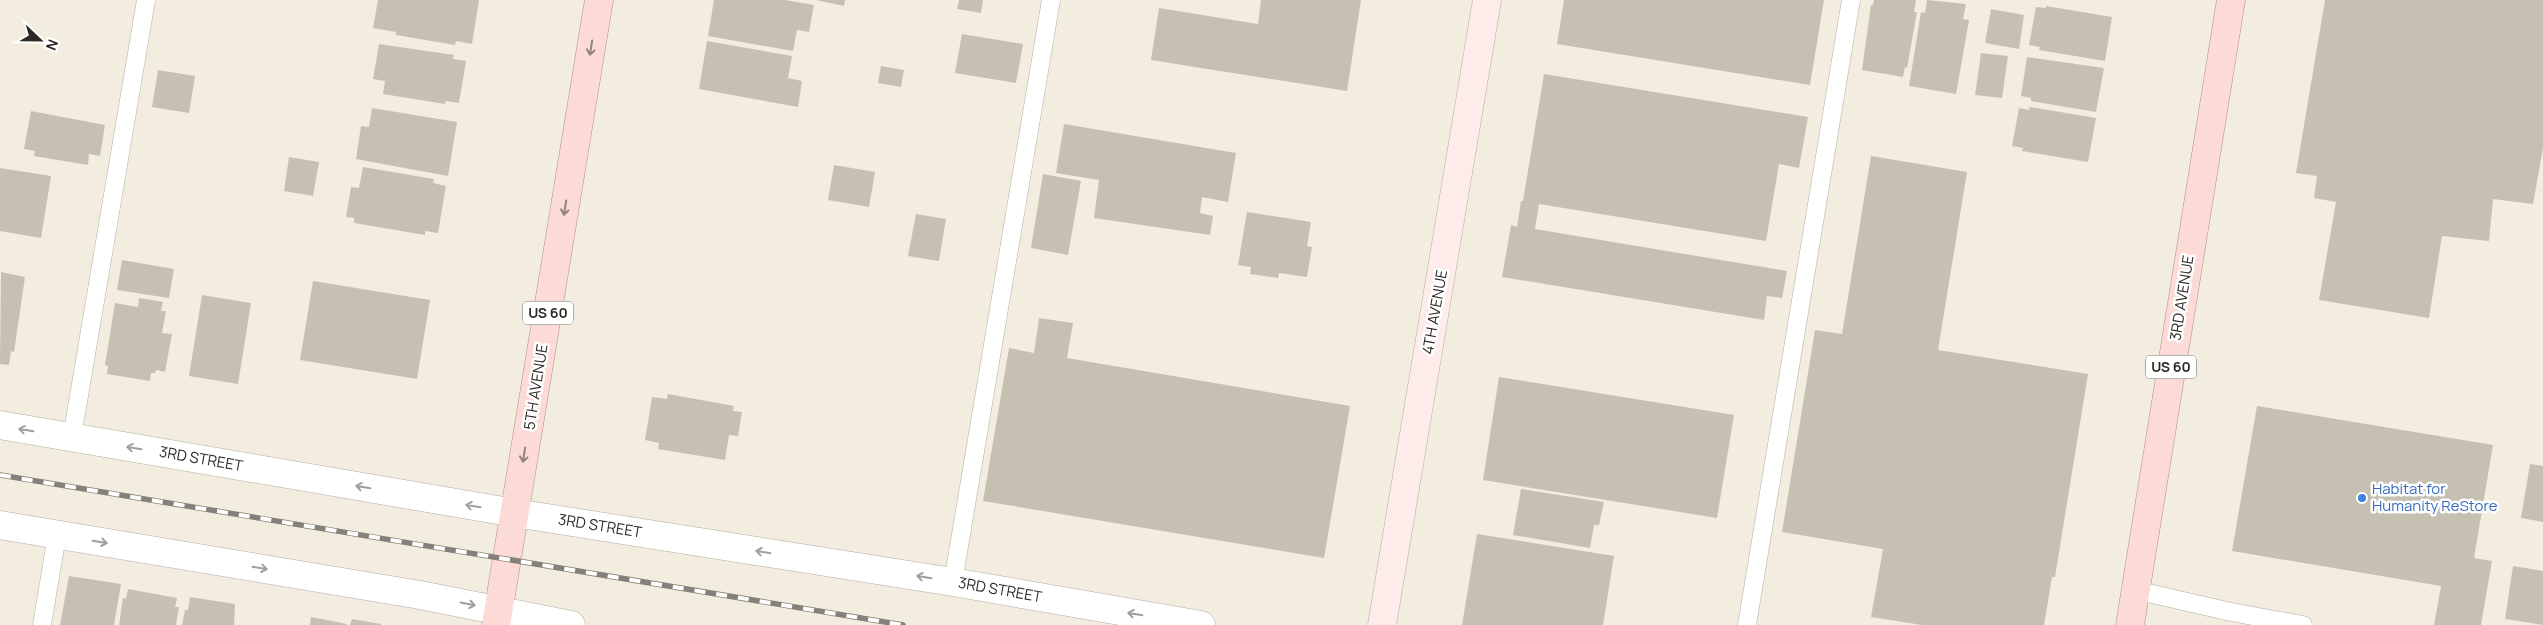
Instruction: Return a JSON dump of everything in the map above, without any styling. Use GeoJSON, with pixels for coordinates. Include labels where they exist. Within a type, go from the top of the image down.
{"type":"FeatureCollection","features":[{"type":"Feature","properties":{"kind":"main road","name":"5TH AVENUE"},"geometry":{"type":"LineString","coordinates":[[497,617],[599,0]]}},
{"type":"Feature","properties":{"kind":"main road","name":"4TH AVENUE"},"geometry":{"type":"LineString","coordinates":[[1382,625],[1487,0]]}},
{"type":"Feature","properties":{"kind":"main road","name":"3RD AVENUE"},"geometry":{"type":"LineString","coordinates":[[2130,625],[2231,0]]}},
{"type":"Feature","properties":{"kind":"street","name":"3RD STREET"},"geometry":{"type":"LineString","coordinates":[[0,425],[515,513],[953,582],[1201,625]]}},
{"type":"Feature","properties":{"kind":"street"},"geometry":{"type":"LineString","coordinates":[[0,525],[420,594],[497,617],[571,625]]}},
{"type":"Feature","properties":{"kind":"lane"},"geometry":{"type":"LineString","coordinates":[[72,438],[146,0]]}},
{"type":"Feature","properties":{"kind":"lane"},"geometry":{"type":"LineString","coordinates":[[953,582],[1051,0]]}},
{"type":"Feature","properties":{"kind":"lane"},"geometry":{"type":"LineString","coordinates":[[1747,625],[1851,0]]}},
{"type":"Feature","properties":{"kind":"lane"},"geometry":{"type":"LineString","coordinates":[[42,625],[57,535]]}},
{"type":"Feature","properties":{"kind":"lane"},"geometry":{"type":"LineString","coordinates":[[2135,590],[2231,612],[2303,625]]}},
{"type":"Feature","properties":{"kind":"building"},"geometry":{"type":"Polygon","coordinates":[[[378,0],[479,0],[472,44],[456,41],[455,45],[396,35],[396,32],[373,28],[378,0]]]}},
{"type":"Feature","properties":{"kind":"building"},"geometry":{"type":"Polygon","coordinates":[[[714,0],[785,0],[814,5],[809,32],[797,30],[793,51],[708,36],[714,0]]]}},
{"type":"Feature","properties":{"kind":"building"},"geometry":{"type":"Polygon","coordinates":[[[816,0],[845,0],[844,6],[816,0]]]}},
{"type":"Feature","properties":{"kind":"building"},"geometry":{"type":"Polygon","coordinates":[[[959,0],[983,0],[981,13],[957,9],[959,0]]]}},
{"type":"Feature","properties":{"kind":"building"},"geometry":{"type":"Polygon","coordinates":[[[1261,0],[1361,0],[1347,91],[1151,60],[1159,8],[1258,24],[1261,0]]]}},
{"type":"Feature","properties":{"kind":"building"},"geometry":{"type":"Polygon","coordinates":[[[1564,0],[1824,0],[1810,85],[1557,44],[1564,0]]]}},
{"type":"Feature","properties":{"kind":"building"},"geometry":{"type":"Polygon","coordinates":[[[1874,0],[1916,0],[1914,12],[1917,12],[1907,68],[1905,67],[1903,77],[1862,70],[1871,5],[1873,5],[1874,0]]]}},
{"type":"Feature","properties":{"kind":"building"},"geometry":{"type":"Polygon","coordinates":[[[1927,0],[1966,4],[1963,19],[1969,20],[1956,94],[1909,86],[1921,12],[1925,13],[1927,0]]]}},
{"type":"Feature","properties":{"kind":"building"},"geometry":{"type":"Polygon","coordinates":[[[2325,0],[2543,0],[2543,148],[2533,204],[2493,199],[2489,241],[2442,236],[2429,318],[2319,300],[2336,202],[2314,198],[2317,176],[2296,173],[2325,0]]]}},
{"type":"Feature","properties":{"kind":"building"},"geometry":{"type":"Polygon","coordinates":[[[2046,6],[2112,17],[2105,61],[2039,50],[2040,47],[2029,45],[2036,7],[2046,8],[2046,6]]]}},
{"type":"Feature","properties":{"kind":"building"},"geometry":{"type":"Polygon","coordinates":[[[1991,9],[2024,15],[2019,49],[1985,43],[1991,9]]]}},
{"type":"Feature","properties":{"kind":"building"},"geometry":{"type":"Polygon","coordinates":[[[962,34],[1023,44],[1016,83],[955,73],[962,34]]]}},
{"type":"Feature","properties":{"kind":"building"},"geometry":{"type":"Polygon","coordinates":[[[707,41],[792,56],[788,78],[802,81],[798,107],[699,89],[707,41]]]}},
{"type":"Feature","properties":{"kind":"building"},"geometry":{"type":"Polygon","coordinates":[[[379,44],[454,55],[453,59],[466,61],[459,103],[446,101],[445,104],[383,94],[385,81],[373,79],[379,44]]]}},
{"type":"Feature","properties":{"kind":"building"},"geometry":{"type":"Polygon","coordinates":[[[1981,53],[2008,56],[2002,98],[1975,95],[1981,53]]]}},
{"type":"Feature","properties":{"kind":"building"},"geometry":{"type":"Polygon","coordinates":[[[2027,57],[2104,68],[2096,112],[2031,101],[2031,98],[2021,96],[2027,57]]]}},
{"type":"Feature","properties":{"kind":"building"},"geometry":{"type":"Polygon","coordinates":[[[881,66],[904,70],[901,87],[878,83],[881,66]]]}},
{"type":"Feature","properties":{"kind":"building"},"geometry":{"type":"Polygon","coordinates":[[[158,70],[195,76],[189,113],[152,107],[158,70]]]}},
{"type":"Feature","properties":{"kind":"building"},"geometry":{"type":"Polygon","coordinates":[[[1544,74],[1808,117],[1799,168],[1779,164],[1766,241],[1539,204],[1535,229],[1787,271],[1782,298],[1767,296],[1764,320],[1502,277],[1511,225],[1517,227],[1521,201],[1523,201],[1544,74]]]}},
{"type":"Feature","properties":{"kind":"building"},"geometry":{"type":"Polygon","coordinates":[[[2030,107],[2096,118],[2088,162],[2022,151],[2023,148],[2012,146],[2019,108],[2029,110],[2030,107]]]}},
{"type":"Feature","properties":{"kind":"building"},"geometry":{"type":"Polygon","coordinates":[[[372,108],[457,122],[448,176],[356,159],[361,126],[369,127],[372,108]]]}},
{"type":"Feature","properties":{"kind":"building"},"geometry":{"type":"Polygon","coordinates":[[[31,111],[105,125],[100,156],[89,154],[88,165],[34,156],[35,151],[24,149],[31,111]]]}},
{"type":"Feature","properties":{"kind":"building"},"geometry":{"type":"Polygon","coordinates":[[[1064,124],[1236,153],[1228,202],[1202,197],[1200,213],[1213,216],[1210,235],[1094,218],[1099,180],[1056,173],[1064,124]]]}},
{"type":"Feature","properties":{"kind":"building"},"geometry":{"type":"Polygon","coordinates":[[[1871,156],[1967,172],[1938,350],[2088,374],[2055,577],[2052,577],[2044,625],[1922,625],[1871,617],[1883,549],[1782,532],[1815,330],[1842,334],[1871,156]]]}},
{"type":"Feature","properties":{"kind":"building"},"geometry":{"type":"Polygon","coordinates":[[[289,157],[319,162],[313,196],[284,191],[289,157]]]}},
{"type":"Feature","properties":{"kind":"building"},"geometry":{"type":"Polygon","coordinates":[[[834,165],[875,172],[869,207],[828,200],[834,165]]]}},
{"type":"Feature","properties":{"kind":"building"},"geometry":{"type":"Polygon","coordinates":[[[363,167],[434,179],[433,183],[446,186],[438,233],[425,231],[425,235],[354,223],[354,218],[346,217],[351,187],[359,188],[363,167]]]}},
{"type":"Feature","properties":{"kind":"building"},"geometry":{"type":"Polygon","coordinates":[[[0,168],[51,176],[41,238],[0,231],[0,168]]]}},
{"type":"Feature","properties":{"kind":"building"},"geometry":{"type":"Polygon","coordinates":[[[1043,174],[1081,181],[1068,255],[1031,248],[1043,174]]]}},
{"type":"Feature","properties":{"kind":"building"},"geometry":{"type":"Polygon","coordinates":[[[1247,212],[1311,222],[1307,246],[1312,247],[1307,277],[1279,273],[1278,278],[1250,274],[1251,267],[1238,265],[1247,212]]]}},
{"type":"Feature","properties":{"kind":"building"},"geometry":{"type":"Polygon","coordinates":[[[916,214],[946,219],[939,261],[908,256],[916,214]]]}},
{"type":"Feature","properties":{"kind":"building"},"geometry":{"type":"Polygon","coordinates":[[[122,260],[174,269],[169,298],[117,290],[122,260]]]}},
{"type":"Feature","properties":{"kind":"building"},"geometry":{"type":"Polygon","coordinates":[[[1,272],[25,277],[14,352],[11,351],[9,365],[0,364],[1,272]]]}},
{"type":"Feature","properties":{"kind":"building"},"geometry":{"type":"Polygon","coordinates":[[[313,281],[430,300],[417,379],[300,360],[313,281]]]}},
{"type":"Feature","properties":{"kind":"building"},"geometry":{"type":"Polygon","coordinates":[[[202,295],[251,303],[238,384],[189,376],[202,295]]]}},
{"type":"Feature","properties":{"kind":"building"},"geometry":{"type":"Polygon","coordinates":[[[139,298],[163,302],[161,311],[166,311],[162,333],[172,334],[165,372],[156,370],[155,373],[151,373],[150,381],[107,374],[108,366],[105,365],[115,303],[138,307],[139,298]]]}},
{"type":"Feature","properties":{"kind":"building"},"geometry":{"type":"Polygon","coordinates":[[[1039,318],[1073,323],[1067,358],[1350,406],[1324,558],[983,501],[1009,348],[1034,353],[1039,318]]]}},
{"type":"Feature","properties":{"kind":"building"},"geometry":{"type":"Polygon","coordinates":[[[1499,377],[1734,415],[1717,518],[1483,480],[1499,377]]]}},
{"type":"Feature","properties":{"kind":"building"},"geometry":{"type":"Polygon","coordinates":[[[668,394],[734,406],[733,411],[742,412],[738,436],[729,435],[725,460],[658,449],[659,443],[645,440],[652,397],[667,399],[668,394]]]}},
{"type":"Feature","properties":{"kind":"building","name":"Habitat for Humanity ReStore"},"geometry":{"type":"Polygon","coordinates":[[[2257,406],[2493,445],[2474,558],[2492,561],[2481,625],[2434,625],[2441,586],[2232,551],[2257,406]]]}},
{"type":"Feature","properties":{"kind":"building"},"geometry":{"type":"Polygon","coordinates":[[[2530,464],[2543,466],[2543,522],[2521,518],[2530,464]]]}},
{"type":"Feature","properties":{"kind":"building"},"geometry":{"type":"Polygon","coordinates":[[[1521,489],[1604,502],[1599,525],[1594,525],[1590,548],[1513,535],[1521,489]]]}},
{"type":"Feature","properties":{"kind":"building"},"geometry":{"type":"Polygon","coordinates":[[[1477,534],[1614,556],[1603,625],[1462,625],[1477,534]]]}},
{"type":"Feature","properties":{"kind":"building"},"geometry":{"type":"Polygon","coordinates":[[[2513,566],[2543,571],[2543,625],[2505,619],[2513,566]]]}},
{"type":"Feature","properties":{"kind":"building"},"geometry":{"type":"Polygon","coordinates":[[[69,576],[121,584],[114,625],[60,625],[69,576]]]}},
{"type":"Feature","properties":{"kind":"building"},"geometry":{"type":"Polygon","coordinates":[[[128,589],[177,598],[175,607],[179,607],[176,625],[119,625],[123,598],[126,599],[128,589]]]}},
{"type":"Feature","properties":{"kind":"building"},"geometry":{"type":"Polygon","coordinates":[[[190,597],[235,604],[234,625],[182,625],[185,610],[188,610],[190,597]]]}},
{"type":"Feature","properties":{"kind":"building"},"geometry":{"type":"Polygon","coordinates":[[[311,617],[347,624],[347,625],[310,625],[311,617]]]}},
{"type":"Feature","properties":{"kind":"building"},"geometry":{"type":"Polygon","coordinates":[[[352,619],[381,624],[381,625],[350,625],[352,619]]]}},
{"type":"Feature","properties":{"kind":"railway"},"geometry":{"type":"LineString","coordinates":[[0,475],[903,625]]}},
{"type":"Feature","properties":{"kind":"place","name":"Habitat for Humanity ReStore"},"geometry":{"type":"Point","coordinates":[2362,498]}}]}
